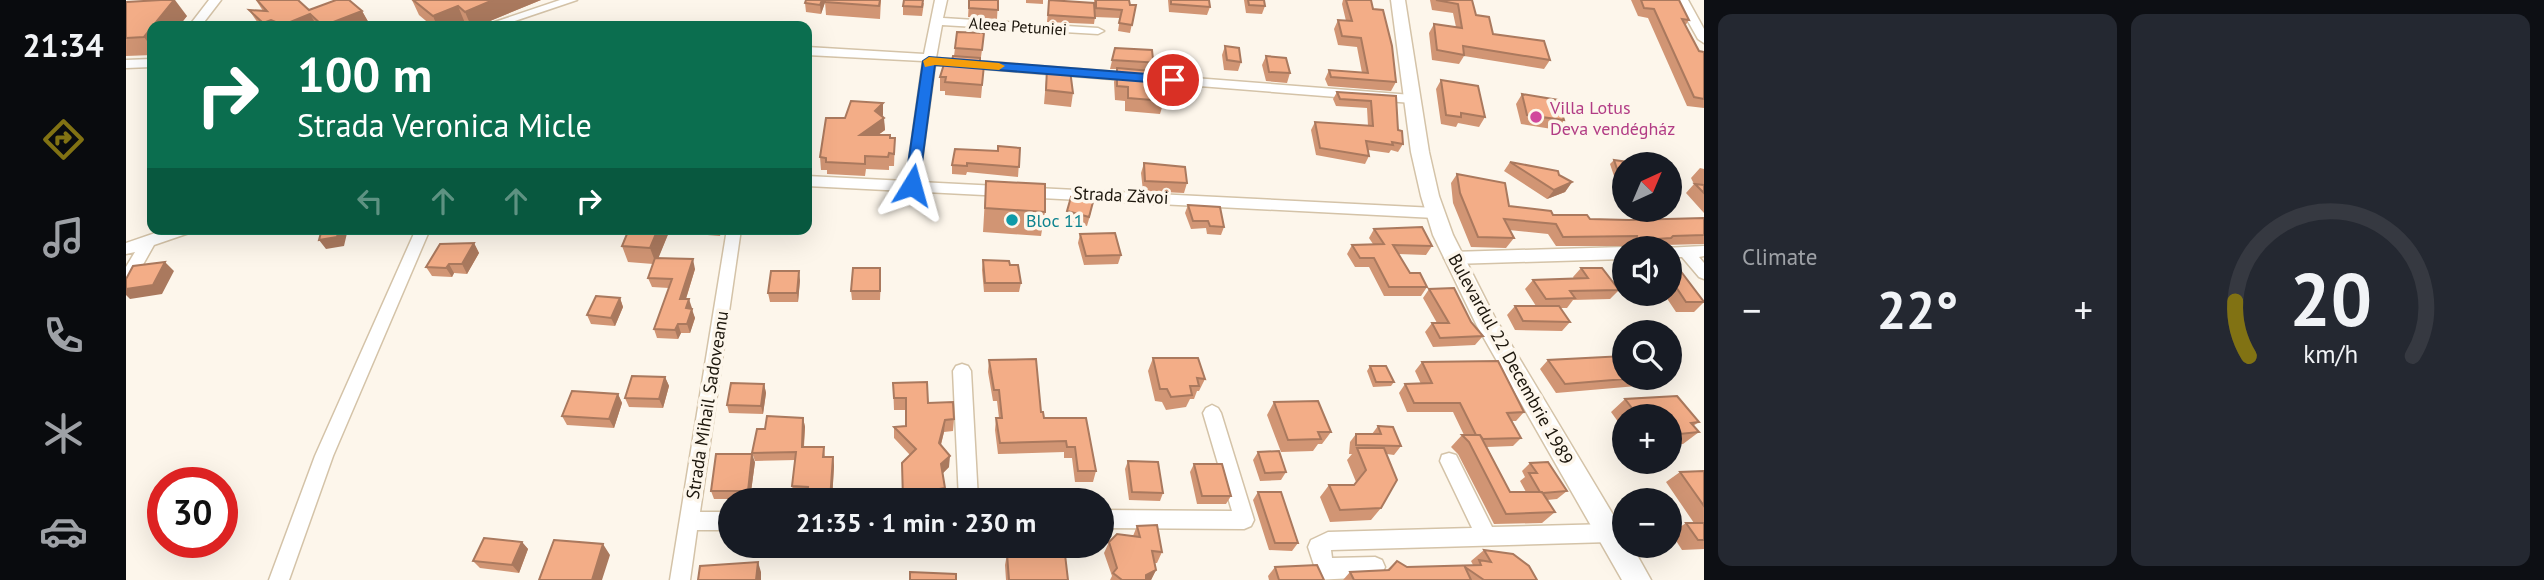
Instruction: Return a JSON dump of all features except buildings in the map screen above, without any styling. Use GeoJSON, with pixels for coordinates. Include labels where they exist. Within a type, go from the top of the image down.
{"type":"FeatureCollection","features":[{"type":"Feature","properties":{"kind":"main road","name":"Bulevardul 22 Decembrie 1989"},"geometry":{"type":"LineString","coordinates":[[1398,0],[1420,152],[1435,213],[1452,258],[1637,580]]}},
{"type":"Feature","properties":{"kind":"street"},"geometry":{"type":"LineString","coordinates":[[199,21],[215,0]]}},
{"type":"Feature","properties":{"kind":"street"},"geometry":{"type":"LineString","coordinates":[[505,21],[570,0]]}},
{"type":"Feature","properties":{"kind":"street"},"geometry":{"type":"LineString","coordinates":[[912,185],[941,0]]}},
{"type":"Feature","properties":{"kind":"street"},"geometry":{"type":"LineString","coordinates":[[1682,0],[1704,39]]}},
{"type":"Feature","properties":{"kind":"street","name":"Aleea Petuniei"},"geometry":{"type":"LineString","coordinates":[[939,20],[1098,31]]}},
{"type":"Feature","properties":{"kind":"street"},"geometry":{"type":"LineString","coordinates":[[812,51],[1412,99]]}},
{"type":"Feature","properties":{"kind":"street"},"geometry":{"type":"LineString","coordinates":[[126,64],[147,63]]}},
{"type":"Feature","properties":{"kind":"street","name":"Strada Zăvoi"},"geometry":{"type":"LineString","coordinates":[[812,181],[1435,213]]}},
{"type":"Feature","properties":{"kind":"street"},"geometry":{"type":"LineString","coordinates":[[126,249],[166,235]]}},
{"type":"Feature","properties":{"kind":"street"},"geometry":{"type":"LineString","coordinates":[[279,580],[324,456],[420,235]]}},
{"type":"Feature","properties":{"kind":"street","name":"Strada Mihail Sadoveanu"},"geometry":{"type":"LineString","coordinates":[[680,580],[733,235]]}},
{"type":"Feature","properties":{"kind":"street"},"geometry":{"type":"LineString","coordinates":[[126,279],[149,241]]}},
{"type":"Feature","properties":{"kind":"street"},"geometry":{"type":"LineString","coordinates":[[1682,252],[1704,251]]}},
{"type":"Feature","properties":{"kind":"street"},"geometry":{"type":"LineString","coordinates":[[1452,258],[1612,253]]}},
{"type":"Feature","properties":{"kind":"street"},"geometry":{"type":"LineString","coordinates":[[1682,255],[1704,273]]}},
{"type":"Feature","properties":{"kind":"street"},"geometry":{"type":"LineString","coordinates":[[962,371],[968,488]]}},
{"type":"Feature","properties":{"kind":"street"},"geometry":{"type":"LineString","coordinates":[[1114,519],[1244,520],[1212,413]]}},
{"type":"Feature","properties":{"kind":"street"},"geometry":{"type":"LineString","coordinates":[[1449,461],[1486,536]]}},
{"type":"Feature","properties":{"kind":"street"},"geometry":{"type":"LineString","coordinates":[[689,521],[718,521]]}},
{"type":"Feature","properties":{"kind":"street"},"geometry":{"type":"LineString","coordinates":[[1375,567],[1325,574],[1318,547],[1320,543],[1328,541],[1610,533]]}},
{"type":"Feature","properties":{"kind":"slow traffic"},"geometry":{"type":"LineString","coordinates":[[929,65],[929,61],[999,66]]}},
{"type":"Feature","properties":{"kind":"place","name":"Villa Lotus Deva vendégház"},"geometry":{"type":"Point","coordinates":[1536,117]}},
{"type":"Feature","properties":{"kind":"place","name":"Bloc 11"},"geometry":{"type":"Point","coordinates":[1012,220]}},
{"type":"Feature","properties":{"kind":"route"},"geometry":{"type":"LineString","coordinates":[[912,185],[929,61],[1173,80]]}}]}
